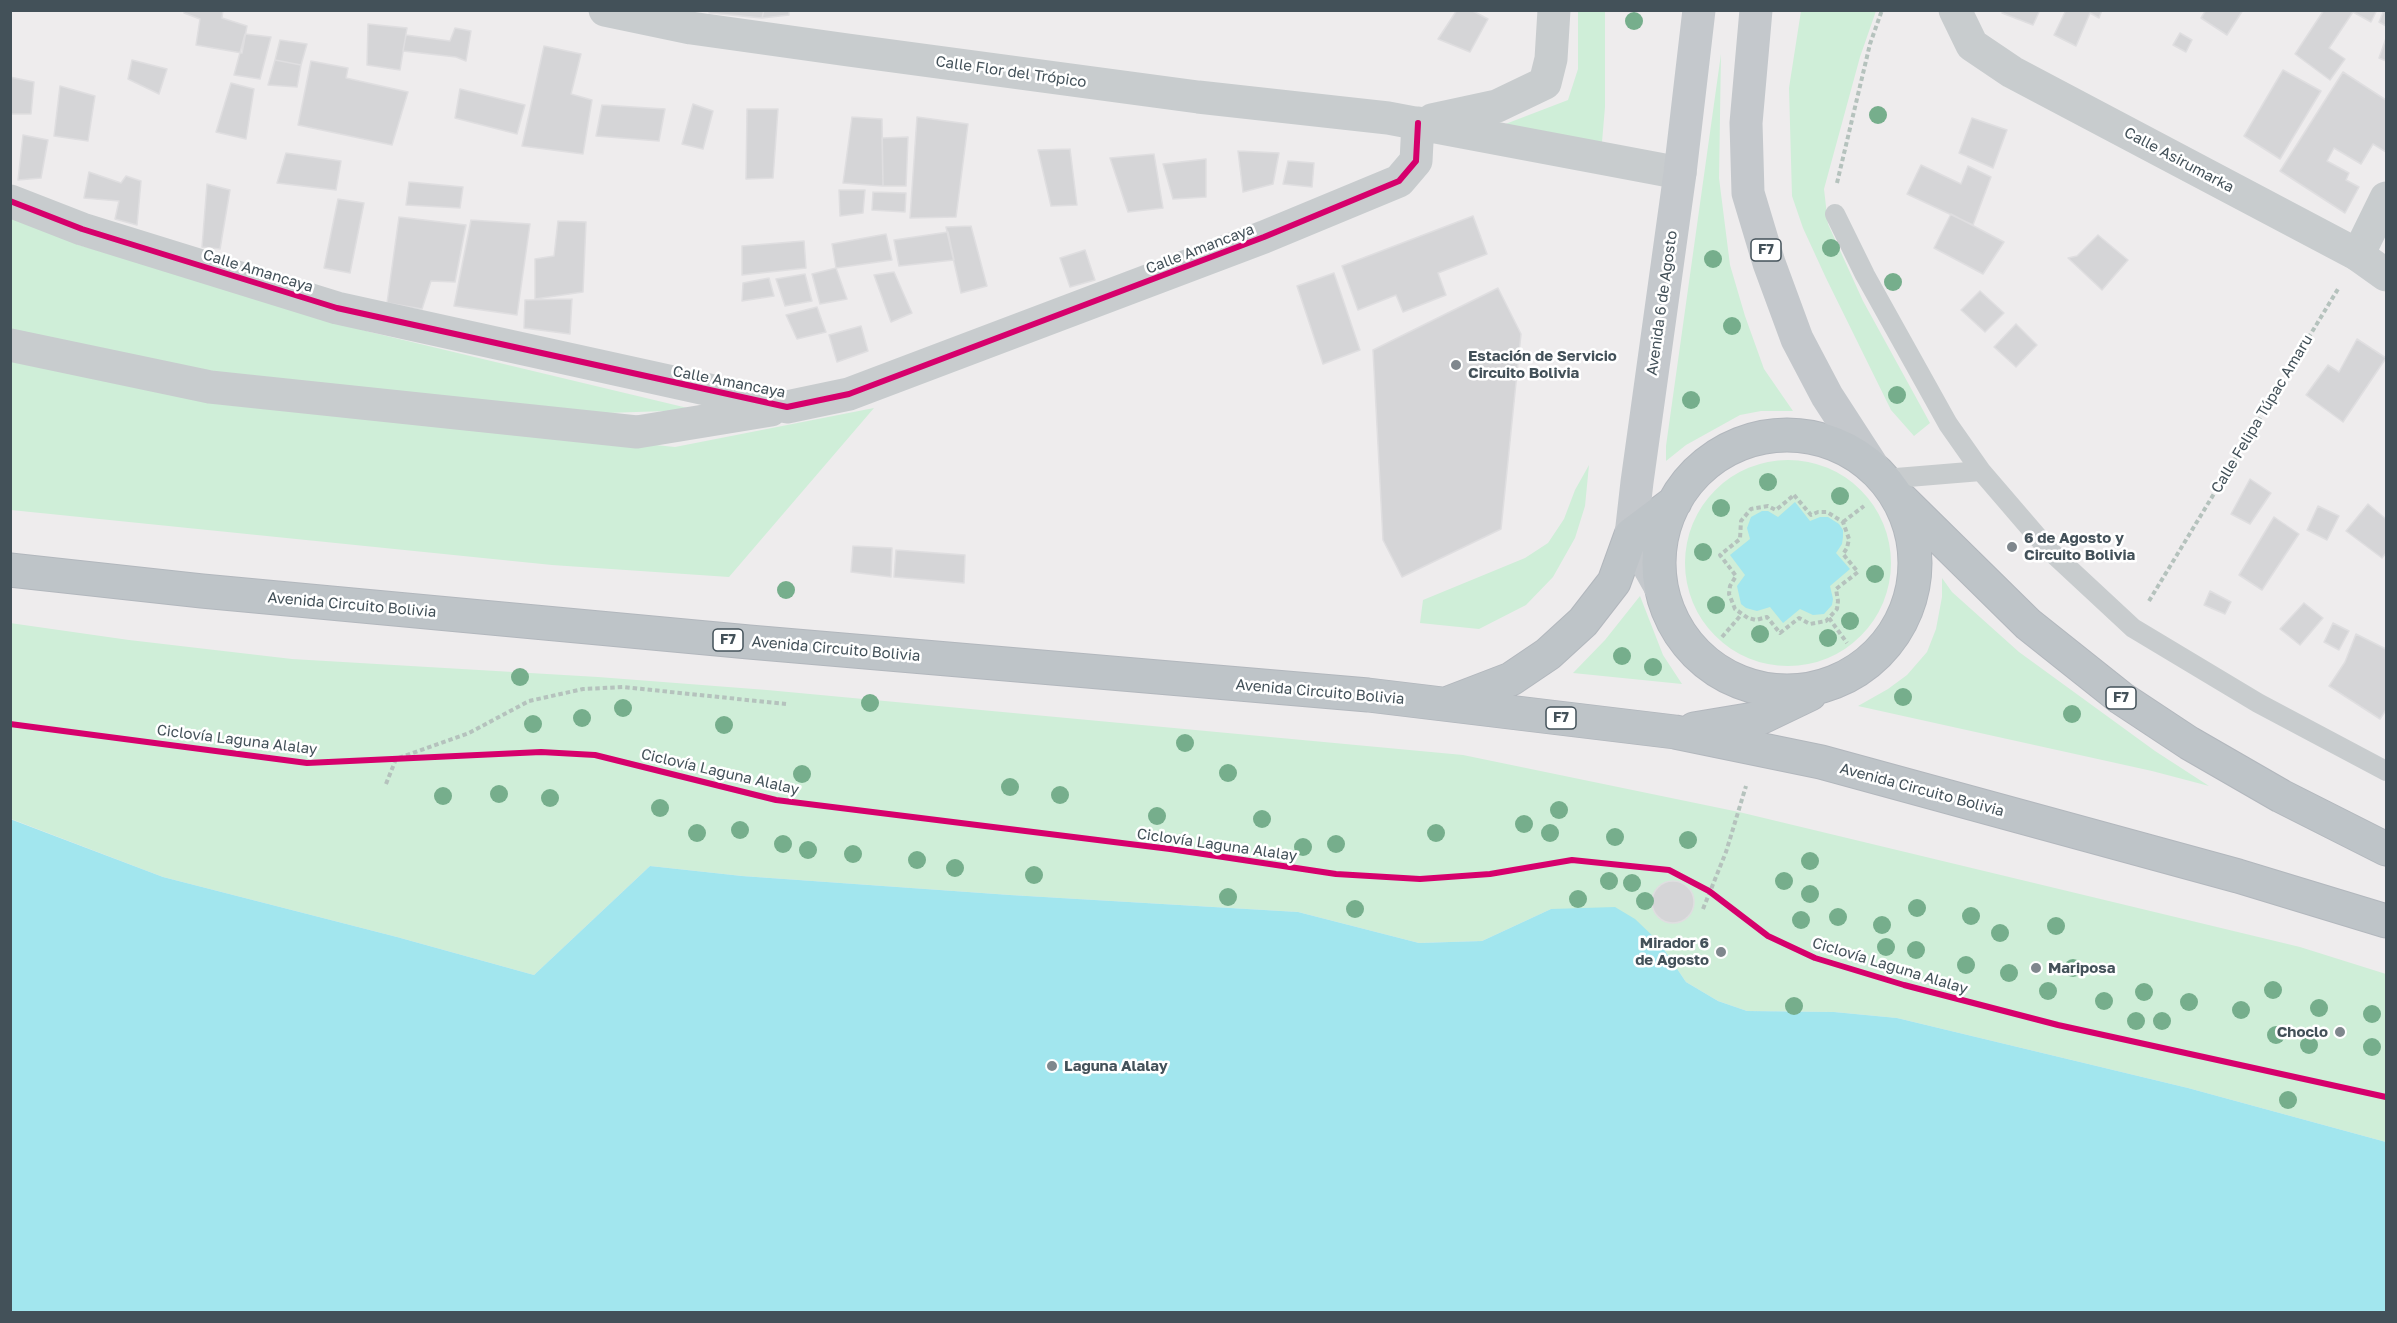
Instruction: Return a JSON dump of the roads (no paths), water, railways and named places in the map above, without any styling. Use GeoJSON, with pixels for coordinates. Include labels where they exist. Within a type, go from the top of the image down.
{"type":"FeatureCollection","features":[{"type":"Feature","properties":{"kind":"highway","name":"F7"},"geometry":{"type":"LineString","coordinates":[[1776,435],[1818,438],[1856,454],[1880,485],[1904,509],[1915,546],[1916,565],[1909,602],[1902,620],[1880,653],[1847,677],[1830,685],[1787,692],[1745,685],[1714,651],[1682,638],[1665,606],[1659,566],[1660,544],[1675,501],[1687,483],[1718,456],[1736,446],[1776,435]]}},
{"type":"Feature","properties":{"kind":"highway","name":"F7"},"geometry":{"type":"LineString","coordinates":[[1880,485],[2028,624],[2121,698],[2189,743],[2281,796],[2386,849]]}},
{"type":"Feature","properties":{"kind":"highway","name":"F7"},"geometry":{"type":"LineString","coordinates":[[1631,535],[1675,501]]}},
{"type":"Feature","properties":{"kind":"highway","name":"Avenida Circuito Bolivia"},"geometry":{"type":"LineString","coordinates":[[1447,703],[1510,679],[1548,654],[1574,630],[1614,582],[1631,535]]}},
{"type":"Feature","properties":{"kind":"highway","name":"Avenida Circuito Bolivia"},"geometry":{"type":"LineString","coordinates":[[10,570],[297,600],[1447,703],[1675,732],[1821,762],[2238,876],[2386,921]]}},
{"type":"Feature","properties":{"kind":"highway"},"geometry":{"type":"LineString","coordinates":[[1714,651],[1760,718],[1821,762]]}},
{"type":"Feature","properties":{"kind":"highway"},"geometry":{"type":"LineString","coordinates":[[1675,732],[1760,718],[1830,685]]}},
{"type":"Feature","properties":{"kind":"main road","name":"Avenida 6 de Agosto"},"geometry":{"type":"LineString","coordinates":[[1631,535],[1636,482],[1680,173],[1699,10]]}},
{"type":"Feature","properties":{"kind":"main road","name":"F7"},"geometry":{"type":"LineString","coordinates":[[1756,10],[1746,123],[1748,194],[1769,263],[1797,339],[1827,396],[1880,485]]}},
{"type":"Feature","properties":{"kind":"main road","name":"F7"},"geometry":{"type":"LineString","coordinates":[[1631,535],[1661,588]]}},
{"type":"Feature","properties":{"kind":"street","name":"Calle Flor del Trópico"},"geometry":{"type":"LineString","coordinates":[[605,10],[691,27],[848,50],[1197,97],[1418,123]]}},
{"type":"Feature","properties":{"kind":"street"},"geometry":{"type":"LineString","coordinates":[[1418,123],[1497,106],[1545,83],[1551,59],[1554,10]]}},
{"type":"Feature","properties":{"kind":"street","name":"Calle Asirumarka"},"geometry":{"type":"LineString","coordinates":[[1955,10],[1972,45],[2012,72],[2358,255],[2386,275]]}},
{"type":"Feature","properties":{"kind":"street"},"geometry":{"type":"LineString","coordinates":[[1418,123],[1680,173]]}},
{"type":"Feature","properties":{"kind":"street","name":"Calle Amancaya"},"geometry":{"type":"LineString","coordinates":[[10,201],[82,229],[337,308],[787,407],[849,394],[1264,237],[1399,181],[1416,161],[1418,123]]}},
{"type":"Feature","properties":{"kind":"street"},"geometry":{"type":"LineString","coordinates":[[2358,255],[2386,198]]}},
{"type":"Feature","properties":{"kind":"street"},"geometry":{"type":"LineString","coordinates":[[10,345],[210,387],[637,432],[787,407]]}},
{"type":"Feature","properties":{"kind":"lane"},"geometry":{"type":"LineString","coordinates":[[1835,214],[1865,275],[1948,424],[1981,471],[2048,549],[2133,628],[2258,703],[2386,771]]}},
{"type":"Feature","properties":{"kind":"lane"},"geometry":{"type":"LineString","coordinates":[[1880,485],[1981,471]]}},
{"type":"Feature","properties":{"kind":"water"},"geometry":{"type":"Polygon","coordinates":[[[1795,502],[1810,521],[1828,517],[1839,524],[1843,530],[1843,537],[1842,544],[1836,553],[1850,569],[1830,586],[1832,605],[1824,614],[1813,615],[1800,609],[1783,623],[1770,607],[1757,611],[1741,604],[1737,586],[1745,575],[1730,555],[1750,539],[1747,528],[1751,517],[1762,511],[1768,511],[1778,517],[1795,502]]]}},
{"type":"Feature","properties":{"kind":"water","name":"Laguna Alalay"},"geometry":{"type":"Polygon","coordinates":[[[10,819],[163,877],[534,975],[650,866],[742,876],[1298,912],[1419,943],[1482,941],[1551,909],[1615,907],[1635,919],[1659,942],[1686,982],[1718,1001],[1747,1011],[1834,1012],[1897,1018],[2188,1088],[2386,1142],[2386,1312],[11,1312],[10,819]]]}},
{"type":"Feature","properties":{"kind":"place","name":"Estación de Servicio Circuito Bolivia"},"geometry":{"type":"Point","coordinates":[1456,365]}},
{"type":"Feature","properties":{"kind":"place","name":"6 de Agosto y Circuito Bolivia"},"geometry":{"type":"Point","coordinates":[2012,547]}},
{"type":"Feature","properties":{"kind":"place","name":"Mirador 6 de Agosto"},"geometry":{"type":"Point","coordinates":[1721,952]}},
{"type":"Feature","properties":{"kind":"place","name":"Mariposa"},"geometry":{"type":"Point","coordinates":[2036,968]}},
{"type":"Feature","properties":{"kind":"place","name":"Choclo"},"geometry":{"type":"Point","coordinates":[2340,1032]}},
{"type":"Feature","properties":{"kind":"place","name":"Laguna Alalay"},"geometry":{"type":"Point","coordinates":[1052,1066]}}]}
